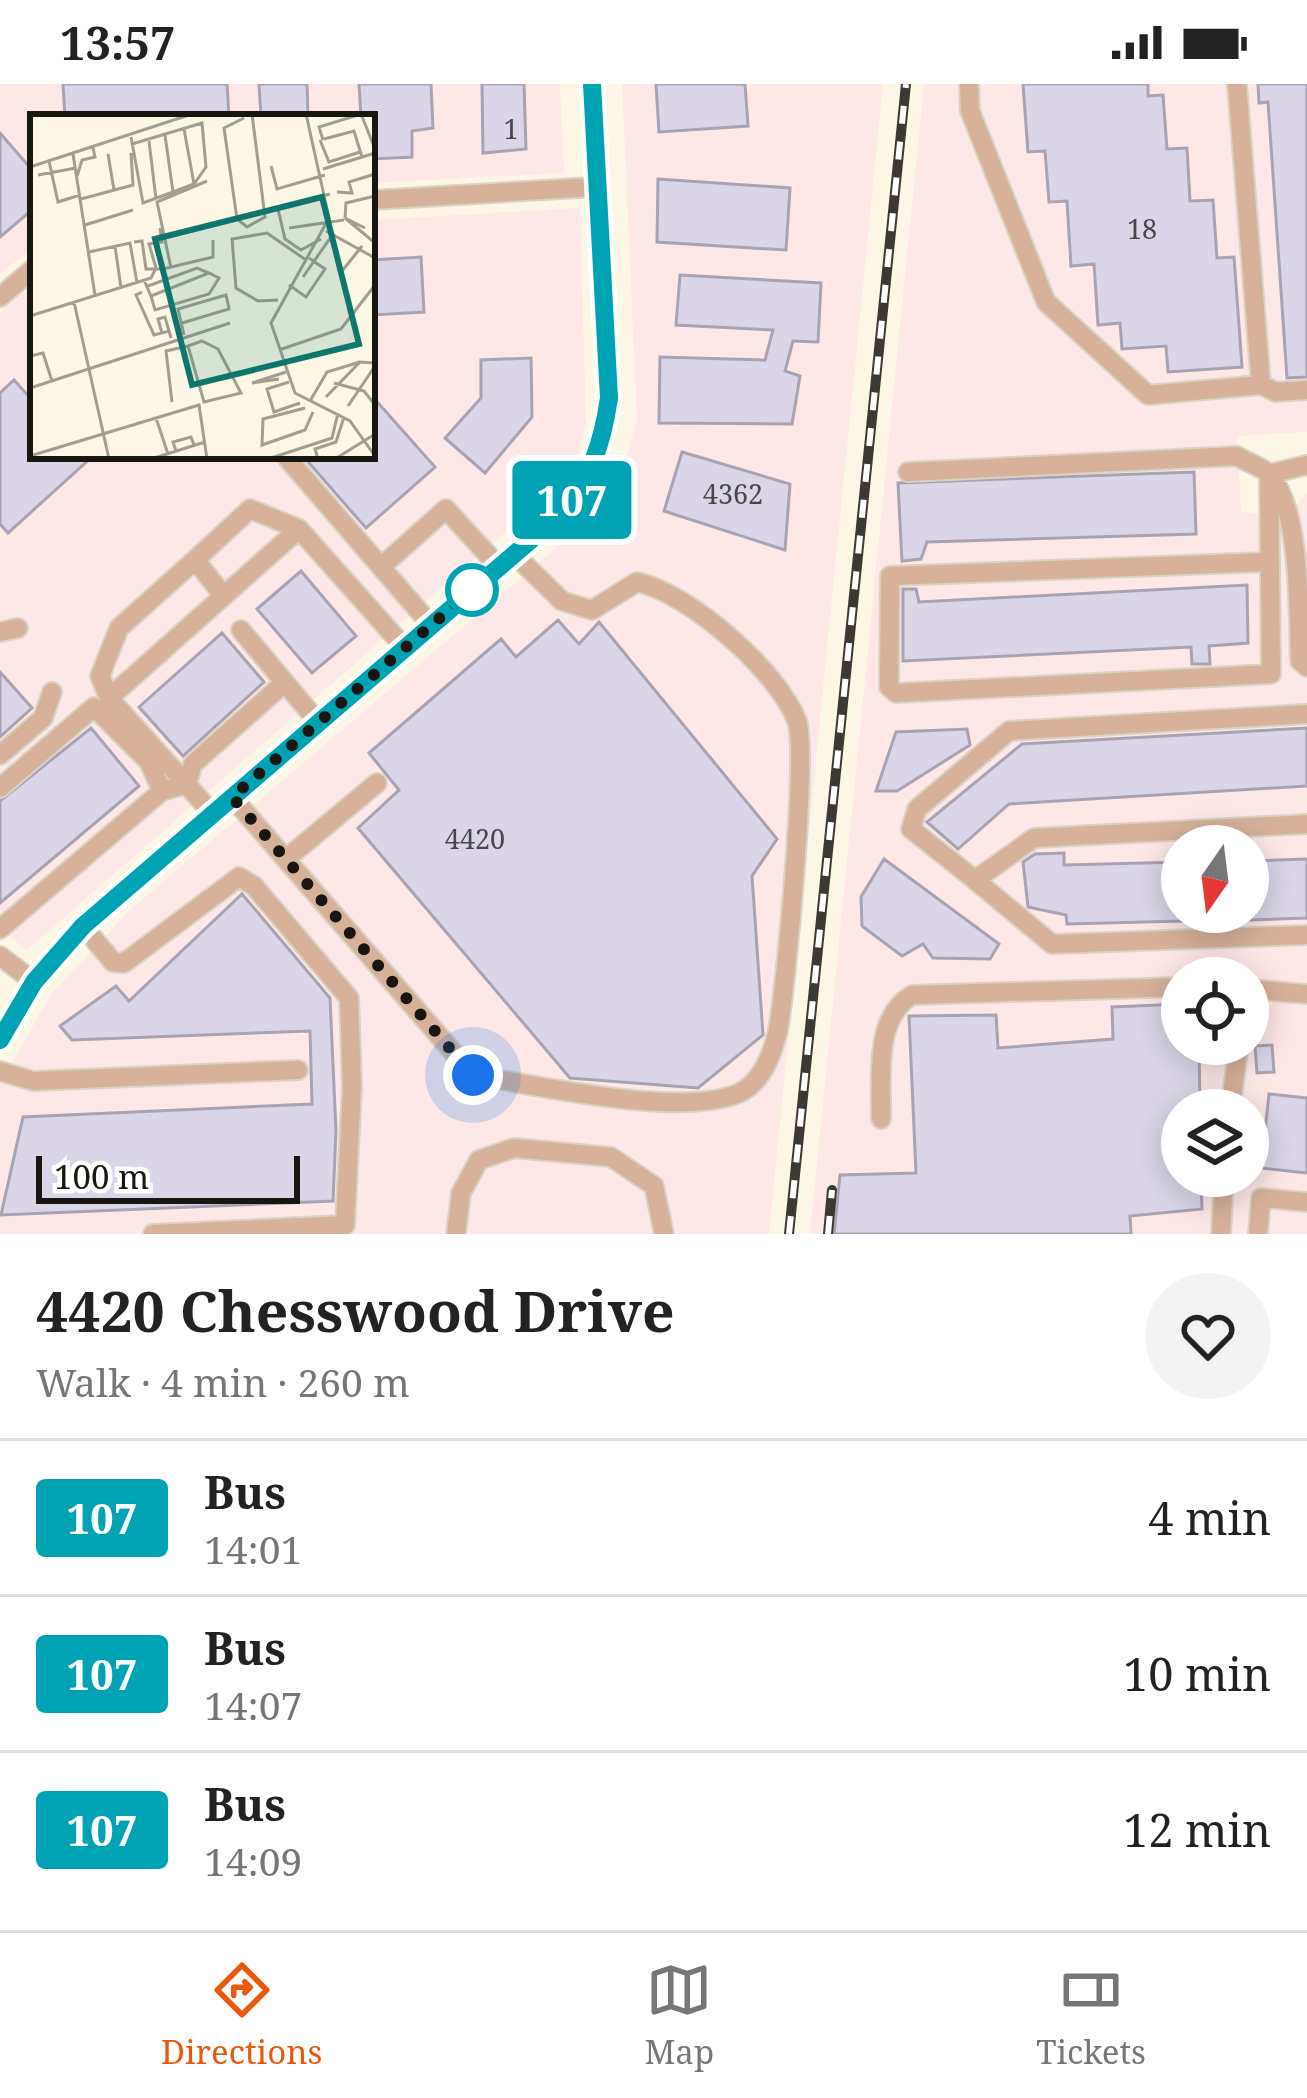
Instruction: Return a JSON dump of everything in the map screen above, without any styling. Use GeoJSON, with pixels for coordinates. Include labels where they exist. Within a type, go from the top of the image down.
{"type":"FeatureCollection","features":[{"type":"Feature","properties":{"kind":"street"},"geometry":{"type":"LineString","coordinates":[[0,1040],[34,982],[83,926],[562,513],[588,479],[602,446],[609,398],[592,84]]}},
{"type":"Feature","properties":{"kind":"street"},"geometry":{"type":"LineString","coordinates":[[968,84],[970,112],[1046,302],[1148,395],[1261,385],[1276,392],[1307,391]]}},
{"type":"Feature","properties":{"kind":"street"},"geometry":{"type":"LineString","coordinates":[[1237,84],[1261,385]]}},
{"type":"Feature","properties":{"kind":"street"},"geometry":{"type":"LineString","coordinates":[[375,200],[595,187]]}},
{"type":"Feature","properties":{"kind":"street"},"geometry":{"type":"LineString","coordinates":[[0,297],[30,272]]}},
{"type":"Feature","properties":{"kind":"street"},"geometry":{"type":"LineString","coordinates":[[908,472],[1237,456],[1269,474],[1285,506],[1296,569],[1300,662],[1307,667]]}},
{"type":"Feature","properties":{"kind":"street"},"geometry":{"type":"LineString","coordinates":[[288,459],[431,625]]}},
{"type":"Feature","properties":{"kind":"street"},"geometry":{"type":"LineString","coordinates":[[1269,474],[1307,465]]}},
{"type":"Feature","properties":{"kind":"street"},"geometry":{"type":"LineString","coordinates":[[1267,562],[890,576],[889,687],[896,693],[1271,674],[1269,474]]}},
{"type":"Feature","properties":{"kind":"street"},"geometry":{"type":"LineString","coordinates":[[213,814],[110,698],[100,676],[118,628],[250,509],[299,529],[405,648]]}},
{"type":"Feature","properties":{"kind":"street"},"geometry":{"type":"LineString","coordinates":[[232,797],[473,1075],[611,1097],[705,1101],[744,1091],[766,1066],[778,1029],[794,854],[798,724],[765,669],[664,588],[637,582],[592,610],[562,602],[446,509],[381,567]]}},
{"type":"Feature","properties":{"kind":"street"},"geometry":{"type":"LineString","coordinates":[[110,698],[299,529]]}},
{"type":"Feature","properties":{"kind":"street"},"geometry":{"type":"LineString","coordinates":[[195,560],[224,596]]}},
{"type":"Feature","properties":{"kind":"street"},"geometry":{"type":"LineString","coordinates":[[241,630],[318,722]]}},
{"type":"Feature","properties":{"kind":"street"},"geometry":{"type":"LineString","coordinates":[[187,784],[193,764],[284,683]]}},
{"type":"Feature","properties":{"kind":"street"},"geometry":{"type":"LineString","coordinates":[[0,755],[43,718],[52,692]]}},
{"type":"Feature","properties":{"kind":"street"},"geometry":{"type":"LineString","coordinates":[[0,788],[94,707],[149,762],[162,791]]}},
{"type":"Feature","properties":{"kind":"street"},"geometry":{"type":"LineString","coordinates":[[1307,714],[1009,730],[917,809],[911,829],[1052,944],[1307,935]]}},
{"type":"Feature","properties":{"kind":"street"},"geometry":{"type":"LineString","coordinates":[[286,859],[377,783]]}},
{"type":"Feature","properties":{"kind":"street"},"geometry":{"type":"LineString","coordinates":[[0,929],[162,791],[187,784]]}},
{"type":"Feature","properties":{"kind":"street"},"geometry":{"type":"LineString","coordinates":[[975,880],[1034,838],[1307,824]]}},
{"type":"Feature","properties":{"kind":"street"},"geometry":{"type":"LineString","coordinates":[[83,926],[113,962],[124,963],[239,877],[254,886],[349,998],[352,1088],[344,1229],[153,1234]]}},
{"type":"Feature","properties":{"kind":"street"},"geometry":{"type":"LineString","coordinates":[[0,956],[34,982]]}},
{"type":"Feature","properties":{"kind":"street"},"geometry":{"type":"LineString","coordinates":[[881,1119],[888,1020],[896,1005],[912,995],[1161,988]]}},
{"type":"Feature","properties":{"kind":"street"},"geometry":{"type":"LineString","coordinates":[[1269,992],[1307,994]]}},
{"type":"Feature","properties":{"kind":"street"},"geometry":{"type":"LineString","coordinates":[[0,1071],[33,1081],[298,1070]]}},
{"type":"Feature","properties":{"kind":"street"},"geometry":{"type":"LineString","coordinates":[[456,1234],[461,1193],[479,1160],[514,1148],[611,1156],[654,1186],[664,1234]]}},
{"type":"Feature","properties":{"kind":"street"},"geometry":{"type":"LineString","coordinates":[[1222,1234],[1223,1197]]}},
{"type":"Feature","properties":{"kind":"street"},"geometry":{"type":"LineString","coordinates":[[1258,1234],[1262,1198],[1307,1202]]}},
{"type":"Feature","properties":{"kind":"shaded area"},"geometry":{"type":"Polygon","coordinates":[[[0,84],[560,84],[564,173],[375,183],[375,114],[30,114],[30,250],[0,274],[0,84]]]}},
{"type":"Feature","properties":{"kind":"shaded area"},"geometry":{"type":"Polygon","coordinates":[[[622,84],[883,84],[769,1234],[0,1234],[0,1083],[51,995],[129,911],[589,520],[619,486],[637,419],[622,84]]]}},
{"type":"Feature","properties":{"kind":"shaded area"},"geometry":{"type":"Polygon","coordinates":[[[924,84],[1307,84],[1307,432],[1237,436],[1241,512],[1287,518],[1307,493],[1307,1234],[810,1234],[924,84]]]}},
{"type":"Feature","properties":{"kind":"shaded area"},"geometry":{"type":"Polygon","coordinates":[[[580,208],[586,424],[574,472],[27,950],[0,929],[0,313],[30,287],[30,459],[375,459],[375,220],[580,208]]]}},
{"type":"Feature","properties":{"kind":"building"},"geometry":{"type":"Polygon","coordinates":[[[63,84],[227,84],[229,114],[65,114],[63,84]]]}},
{"type":"Feature","properties":{"kind":"building"},"geometry":{"type":"Polygon","coordinates":[[[259,84],[307,84],[308,114],[261,114],[259,84]]]}},
{"type":"Feature","properties":{"kind":"building"},"geometry":{"type":"Polygon","coordinates":[[[359,84],[431,84],[433,128],[412,131],[412,157],[375,159],[375,114],[361,114],[359,84]]]}},
{"type":"Feature","properties":{"kind":"building"},"geometry":{"type":"Polygon","coordinates":[[[482,84],[524,84],[526,149],[483,153],[482,84]]]}},
{"type":"Feature","properties":{"kind":"building"},"geometry":{"type":"Polygon","coordinates":[[[656,84],[745,84],[748,126],[659,132],[656,84]]]}},
{"type":"Feature","properties":{"kind":"building"},"geometry":{"type":"Polygon","coordinates":[[[1023,84],[1148,84],[1148,96],[1163,95],[1167,149],[1187,148],[1190,201],[1213,200],[1217,258],[1234,257],[1242,367],[1168,372],[1166,346],[1122,349],[1120,323],[1098,325],[1094,264],[1071,266],[1067,201],[1049,202],[1045,151],[1028,152],[1023,84]]]}},
{"type":"Feature","properties":{"kind":"building"},"geometry":{"type":"Polygon","coordinates":[[[1258,84],[1307,84],[1307,377],[1287,378],[1268,102],[1259,103],[1258,84]]]}},
{"type":"Feature","properties":{"kind":"building"},"geometry":{"type":"Polygon","coordinates":[[[0,133],[30,168],[30,212],[0,237],[0,133]]]}},
{"type":"Feature","properties":{"kind":"building"},"geometry":{"type":"Polygon","coordinates":[[[658,179],[790,188],[786,250],[657,242],[658,179]]]}},
{"type":"Feature","properties":{"kind":"building"},"geometry":{"type":"Polygon","coordinates":[[[421,257],[424,312],[375,315],[375,260],[421,257]]]}},
{"type":"Feature","properties":{"kind":"building"},"geometry":{"type":"Polygon","coordinates":[[[680,275],[821,283],[818,342],[793,341],[785,371],[800,376],[792,424],[659,423],[660,357],[765,360],[773,330],[676,325],[680,275]]]}},
{"type":"Feature","properties":{"kind":"building"},"geometry":{"type":"Polygon","coordinates":[[[531,358],[532,417],[485,473],[445,438],[481,398],[481,360],[531,358]]]}},
{"type":"Feature","properties":{"kind":"building"},"geometry":{"type":"Polygon","coordinates":[[[14,380],[30,398],[30,459],[90,459],[8,533],[0,524],[0,393],[14,380]]]}},
{"type":"Feature","properties":{"kind":"building"},"geometry":{"type":"Polygon","coordinates":[[[375,399],[435,467],[366,528],[306,459],[375,459],[375,399]]]}},
{"type":"Feature","properties":{"kind":"building"},"geometry":{"type":"Polygon","coordinates":[[[682,452],[790,484],[785,550],[664,511],[682,452]]]}},
{"type":"Feature","properties":{"kind":"building"},"geometry":{"type":"Polygon","coordinates":[[[1194,472],[1196,534],[927,542],[921,559],[902,561],[898,483],[1194,472]]]}},
{"type":"Feature","properties":{"kind":"building"},"geometry":{"type":"Polygon","coordinates":[[[301,571],[356,636],[312,673],[257,609],[301,571]]]}},
{"type":"Feature","properties":{"kind":"building"},"geometry":{"type":"Polygon","coordinates":[[[1247,585],[1248,643],[1209,646],[1210,664],[1192,664],[1191,647],[903,661],[903,589],[916,589],[919,602],[1247,585]]]}},
{"type":"Feature","properties":{"kind":"building"},"geometry":{"type":"Polygon","coordinates":[[[558,620],[579,644],[599,622],[777,839],[752,876],[763,1035],[698,1088],[570,1078],[358,828],[399,790],[369,753],[501,639],[516,657],[558,620]]]}},
{"type":"Feature","properties":{"kind":"building"},"geometry":{"type":"Polygon","coordinates":[[[222,633],[264,682],[183,756],[139,707],[222,633]]]}},
{"type":"Feature","properties":{"kind":"building"},"geometry":{"type":"Polygon","coordinates":[[[0,672],[32,708],[0,737],[0,672]]]}},
{"type":"Feature","properties":{"kind":"building"},"geometry":{"type":"Polygon","coordinates":[[[91,728],[139,786],[0,903],[0,801],[91,728]]]}},
{"type":"Feature","properties":{"kind":"building"},"geometry":{"type":"Polygon","coordinates":[[[1307,728],[1307,786],[1009,804],[958,849],[927,822],[1022,744],[1307,728]]]}},
{"type":"Feature","properties":{"kind":"building"},"geometry":{"type":"Polygon","coordinates":[[[967,729],[970,745],[897,791],[876,791],[896,732],[967,729]]]}},
{"type":"Feature","properties":{"kind":"building"},"geometry":{"type":"Polygon","coordinates":[[[1064,853],[1064,865],[1161,863],[1161,922],[1067,924],[1066,915],[1028,907],[1023,862],[1035,854],[1064,853]]]}},
{"type":"Feature","properties":{"kind":"building"},"geometry":{"type":"Polygon","coordinates":[[[884,859],[999,944],[990,959],[933,958],[923,944],[902,956],[862,926],[861,897],[884,859]]]}},
{"type":"Feature","properties":{"kind":"building"},"geometry":{"type":"Polygon","coordinates":[[[1307,859],[1307,918],[1269,919],[1269,860],[1307,859]]]}},
{"type":"Feature","properties":{"kind":"building"},"geometry":{"type":"Polygon","coordinates":[[[242,894],[330,998],[336,1131],[333,1201],[1,1215],[23,1117],[312,1104],[310,1031],[72,1040],[60,1026],[116,986],[129,1001],[242,894]]]}},
{"type":"Feature","properties":{"kind":"building"},"geometry":{"type":"Polygon","coordinates":[[[1161,1005],[1161,1065],[1199,1065],[1200,1089],[1161,1089],[1161,1197],[1202,1197],[1202,1209],[1130,1216],[1131,1234],[834,1234],[840,1175],[916,1173],[909,1016],[996,1015],[998,1048],[1113,1039],[1112,1007],[1161,1005]]]}},
{"type":"Feature","properties":{"kind":"building"},"geometry":{"type":"Polygon","coordinates":[[[1269,1045],[1274,1072],[1257,1073],[1256,1065],[1269,1065],[1269,1045]]]}},
{"type":"Feature","properties":{"kind":"building"},"geometry":{"type":"Polygon","coordinates":[[[1269,1094],[1307,1098],[1307,1173],[1269,1169],[1269,1094]]]}},
{"type":"Feature","properties":{"kind":"railway"},"geometry":{"type":"LineString","coordinates":[[789,1234],[906,84]]}},
{"type":"Feature","properties":{"kind":"railway"},"geometry":{"type":"LineString","coordinates":[[828,1234],[832,1190]]}},
{"type":"Feature","properties":{"kind":"bus line","name":"107"},"geometry":{"type":"LineString","coordinates":[[0,1040],[34,982],[83,926],[562,513],[588,479],[602,446],[609,398],[592,84]]}},
{"type":"Feature","properties":{"kind":"route"},"geometry":{"type":"LineString","coordinates":[[472,590],[232,797],[473,1075]]}}]}
